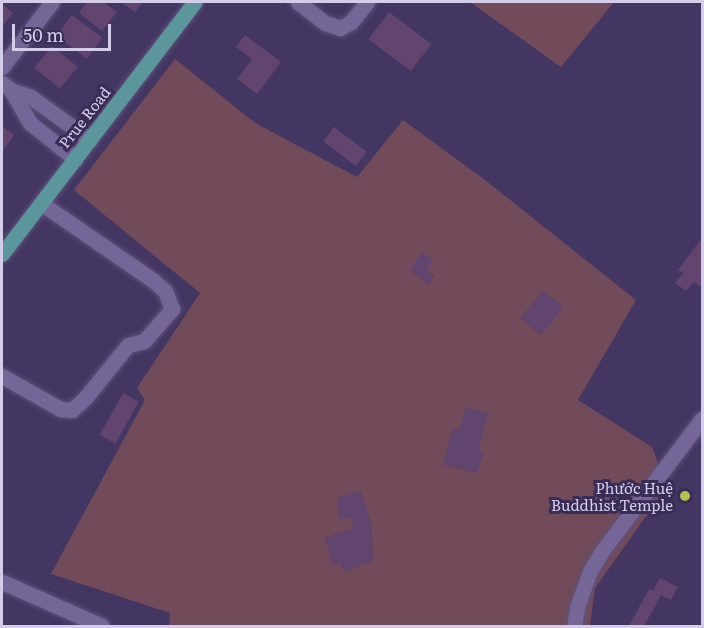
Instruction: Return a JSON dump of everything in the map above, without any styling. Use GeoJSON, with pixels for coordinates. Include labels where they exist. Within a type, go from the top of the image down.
{"type":"FeatureCollection","features":[{"type":"Feature","properties":{"kind":"main road","name":"Prue Road"},"geometry":{"type":"LineString","coordinates":[[2,254],[195,2]]}},
{"type":"Feature","properties":{"kind":"street"},"geometry":{"type":"LineString","coordinates":[[2,67],[51,2]]}},
{"type":"Feature","properties":{"kind":"street"},"geometry":{"type":"LineString","coordinates":[[298,2],[325,23],[340,28],[351,22],[367,2]]}},
{"type":"Feature","properties":{"kind":"street"},"geometry":{"type":"LineString","coordinates":[[6,86],[31,97],[90,140]]}},
{"type":"Feature","properties":{"kind":"street"},"geometry":{"type":"LineString","coordinates":[[6,86],[22,112],[39,130],[75,159]]}},
{"type":"Feature","properties":{"kind":"street"},"geometry":{"type":"LineString","coordinates":[[39,130],[53,112]]}},
{"type":"Feature","properties":{"kind":"street"},"geometry":{"type":"LineString","coordinates":[[2,376],[60,409],[72,410],[86,397],[128,345],[144,341],[172,309],[165,291],[154,281],[41,203]]}},
{"type":"Feature","properties":{"kind":"street"},"geometry":{"type":"LineString","coordinates":[[574,627],[578,604],[589,573],[602,551],[702,419]]}},
{"type":"Feature","properties":{"kind":"street"},"geometry":{"type":"LineString","coordinates":[[2,582],[102,627]]}},
{"type":"Feature","properties":{"kind":"shaded area"},"geometry":{"type":"Polygon","coordinates":[[[470,2],[614,2],[561,67],[470,2]]]}},
{"type":"Feature","properties":{"kind":"shaded area"},"geometry":{"type":"Polygon","coordinates":[[[175,59],[255,123],[357,177],[403,120],[485,180],[636,300],[578,400],[652,447],[667,487],[595,588],[590,626],[169,626],[170,613],[51,574],[145,400],[137,388],[200,293],[74,190],[175,59]],[[422,253],[410,270],[428,284],[434,276],[426,270],[422,253]],[[543,291],[521,318],[540,334],[563,307],[543,291]],[[488,413],[459,431],[453,429],[443,464],[477,473],[483,452],[478,451],[488,413]],[[360,491],[338,498],[340,518],[351,518],[354,528],[325,538],[333,564],[342,563],[344,571],[373,561],[371,523],[360,491]]]}},
{"type":"Feature","properties":{"kind":"building"},"geometry":{"type":"Polygon","coordinates":[[[87,2],[103,2],[117,12],[102,31],[79,13],[87,2]]]}},
{"type":"Feature","properties":{"kind":"building"},"geometry":{"type":"Polygon","coordinates":[[[121,2],[143,2],[135,12],[121,2]]]}},
{"type":"Feature","properties":{"kind":"building"},"geometry":{"type":"Polygon","coordinates":[[[2,4],[13,13],[2,27],[2,4]]]}},
{"type":"Feature","properties":{"kind":"building"},"geometry":{"type":"Polygon","coordinates":[[[389,12],[431,44],[411,71],[369,39],[389,12]]]}},
{"type":"Feature","properties":{"kind":"building"},"geometry":{"type":"Polygon","coordinates":[[[72,15],[102,38],[87,59],[56,36],[72,15]]]}},
{"type":"Feature","properties":{"kind":"building"},"geometry":{"type":"Polygon","coordinates":[[[245,35],[281,62],[257,94],[237,79],[252,59],[236,47],[245,35]]]}},
{"type":"Feature","properties":{"kind":"building"},"geometry":{"type":"Polygon","coordinates":[[[52,46],[78,67],[60,89],[34,68],[52,46]]]}},
{"type":"Feature","properties":{"kind":"building"},"geometry":{"type":"Polygon","coordinates":[[[2,126],[14,135],[2,152],[2,126]]]}},
{"type":"Feature","properties":{"kind":"building"},"geometry":{"type":"Polygon","coordinates":[[[334,127],[367,152],[356,166],[323,141],[334,127]]]}},
{"type":"Feature","properties":{"kind":"building"},"geometry":{"type":"Polygon","coordinates":[[[702,238],[702,283],[700,286],[694,282],[686,291],[675,283],[683,273],[678,270],[702,238]]]}},
{"type":"Feature","properties":{"kind":"building"},"geometry":{"type":"Polygon","coordinates":[[[422,252],[433,260],[426,270],[434,276],[428,284],[410,270],[422,252]]]}},
{"type":"Feature","properties":{"kind":"building"},"geometry":{"type":"Polygon","coordinates":[[[543,291],[563,307],[541,335],[521,318],[543,291]]]}},
{"type":"Feature","properties":{"kind":"building"},"geometry":{"type":"Polygon","coordinates":[[[123,393],[139,402],[115,444],[100,435],[123,393]]]}},
{"type":"Feature","properties":{"kind":"building"},"geometry":{"type":"Polygon","coordinates":[[[466,407],[489,413],[478,451],[483,452],[477,473],[443,464],[453,429],[459,431],[466,407]]]}},
{"type":"Feature","properties":{"kind":"building"},"geometry":{"type":"Polygon","coordinates":[[[360,491],[371,523],[373,561],[344,571],[342,563],[333,564],[325,538],[354,528],[351,518],[340,519],[338,498],[360,491]]]}},
{"type":"Feature","properties":{"kind":"building"},"geometry":{"type":"Polygon","coordinates":[[[660,578],[678,587],[671,600],[661,595],[644,626],[629,626],[649,589],[653,591],[660,578]]]}},
{"type":"Feature","properties":{"kind":"place","name":"Phước Huệ Buddhist Temple"},"geometry":{"type":"Point","coordinates":[685,496]}}]}
